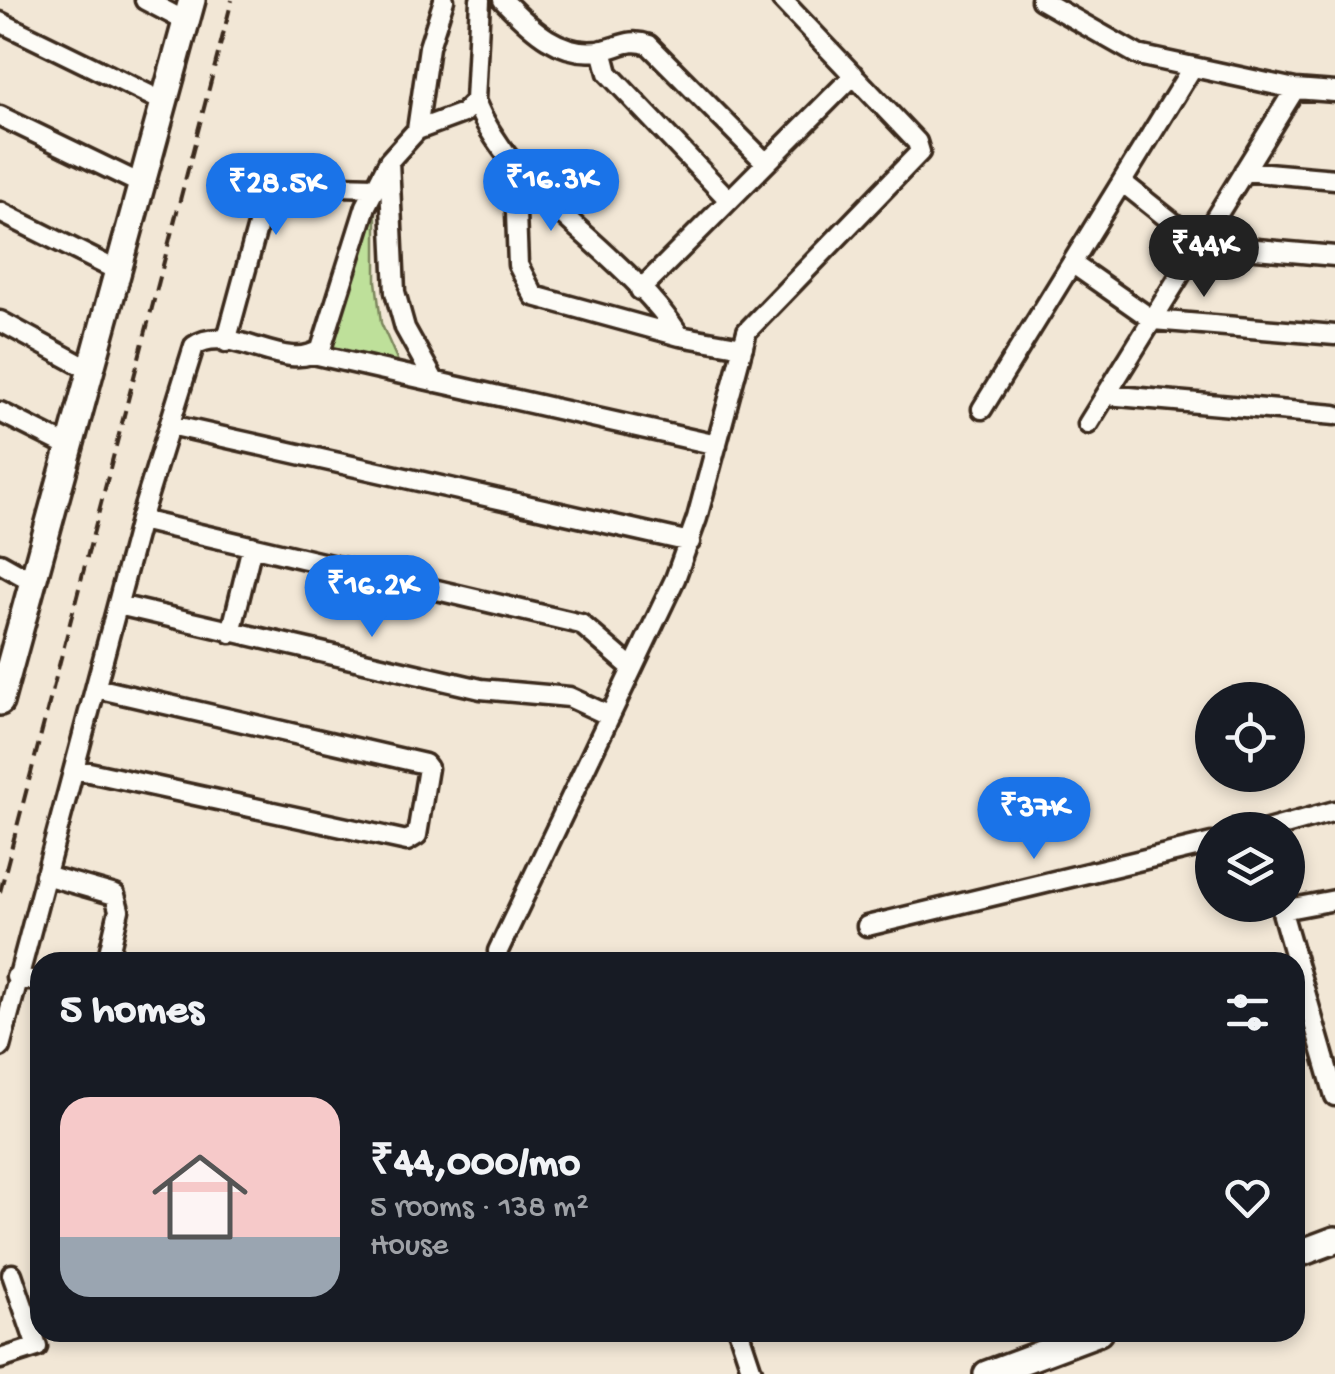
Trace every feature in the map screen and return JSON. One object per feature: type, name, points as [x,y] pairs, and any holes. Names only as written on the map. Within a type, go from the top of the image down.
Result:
[{"type":"street","points":[[0,702],[190,11],[145,0]]},
{"type":"street","points":[[418,130],[429,47],[444,0]]},
{"type":"street","points":[[480,0],[475,102],[514,161],[680,336]]},
{"type":"street","points":[[503,0],[542,38],[580,50],[602,50],[636,41],[649,45],[766,164]]},
{"type":"street","points":[[498,952],[690,542],[743,347],[756,318],[918,157],[918,142],[782,0]]},
{"type":"street","points":[[1041,0],[1138,55],[1295,88],[1335,92]]},
{"type":"street","points":[[0,22],[166,103]]},
{"type":"street","points":[[602,50],[608,73],[729,200]]},
{"type":"street","points":[[982,409],[1192,68]]},
{"type":"street","points":[[640,290],[854,75]]},
{"type":"street","points":[[1088,424],[1295,88]]},
{"type":"street","points":[[0,1048],[140,520],[194,346],[209,340],[304,357],[313,354],[325,342],[374,187],[389,161],[418,130],[463,113],[475,102]]},
{"type":"street","points":[[0,116],[143,185]]},
{"type":"street","points":[[389,161],[395,292],[405,328],[435,382]]},
{"type":"street","points":[[514,161],[518,266],[527,290],[542,301],[680,336],[743,347]]},
{"type":"street","points":[[1244,171],[1335,179]]},
{"type":"street","points":[[1122,182],[1200,244],[1335,256]]},
{"type":"street","points":[[226,342],[264,203],[305,184],[374,187]]},
{"type":"street","points":[[0,212],[118,272]]},
{"type":"street","points":[[1073,264],[1154,320],[1335,335]]},
{"type":"street","points":[[0,321],[90,370]]},
{"type":"street","points":[[313,354],[718,445]]},
{"type":"street","points":[[1107,395],[1335,415]]},
{"type":"street","points":[[0,412],[68,446]]},
{"type":"street","points":[[170,425],[690,542]]},
{"type":"street","points":[[140,520],[581,624],[632,668]]},
{"type":"street","points":[[232,632],[252,546]]},
{"type":"street","points":[[0,563],[32,580]]},
{"type":"street","points":[[118,605],[481,689],[569,697],[610,716]]},
{"type":"street","points":[[74,769],[407,841],[417,835],[425,764],[96,688]]},
{"type":"street","points":[[1305,819],[1335,811]]},
{"type":"street","points":[[867,926],[1195,847]]},
{"type":"street","points":[[45,875],[115,895],[119,910],[110,952]]},
{"type":"street","points":[[1305,904],[1335,900]]},
{"type":"street","points":[[1285,922],[1294,952]]},
{"type":"street","points":[[16,977],[30,980]]},
{"type":"street","points":[[1305,992],[1335,1096]]},
{"type":"street","points":[[1305,1252],[1335,1240]]},
{"type":"street","points":[[12,1274],[30,1326]]},
{"type":"street","points":[[0,1359],[37,1346],[36,1342]]},
{"type":"street","points":[[743,1342],[754,1374]]},
{"type":"street","points":[[986,1374],[1072,1342]]},
{"type":"green space","points":[[366,206],[376,211],[376,281],[381,323],[407,382],[323,366]]},
{"type":"railway","points":[[0,892],[232,0]]}]
